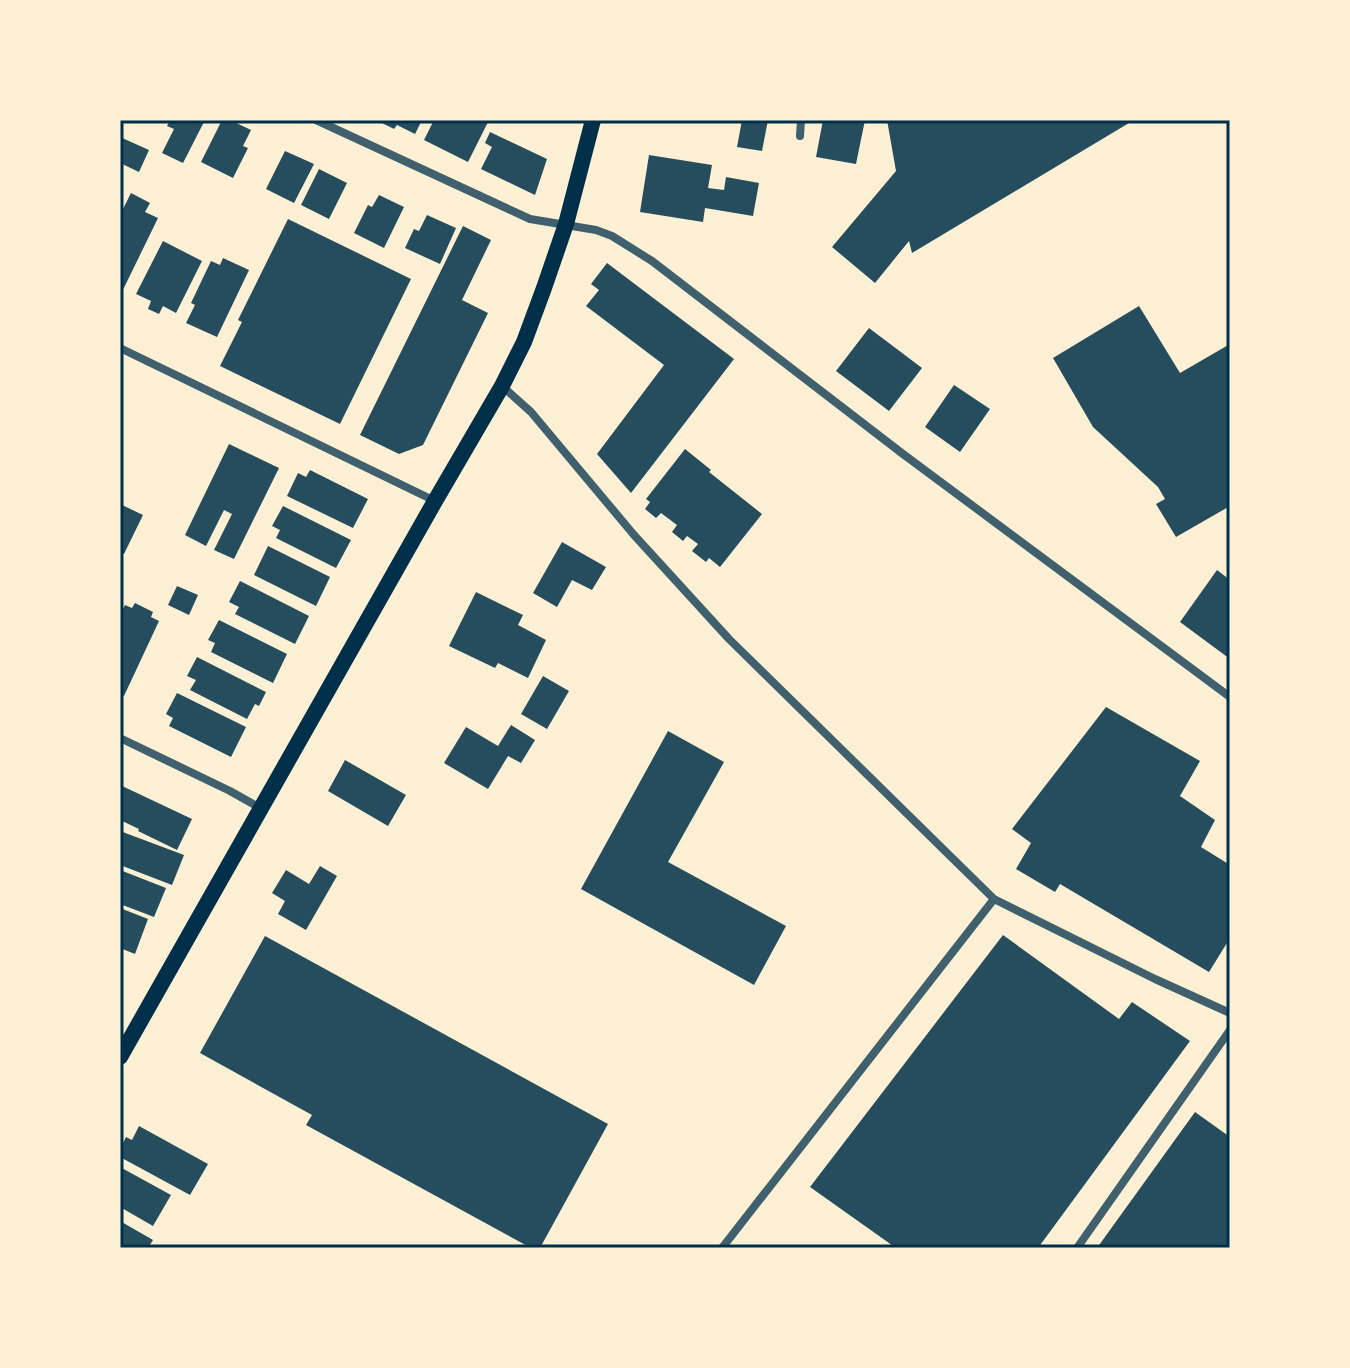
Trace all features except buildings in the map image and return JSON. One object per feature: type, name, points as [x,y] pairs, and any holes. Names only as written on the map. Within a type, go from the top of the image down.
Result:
[{"type":"main road","points":[[120,1057],[502,386],[524,342],[566,224],[593,120]]},
{"type":"street","points":[[316,120],[530,219],[588,227],[612,236],[652,261],[903,454],[1230,697]]},
{"type":"street","points":[[800,136],[801,120]]},
{"type":"street","points":[[120,348],[435,501]]},
{"type":"street","points":[[502,386],[531,412],[634,535],[729,639],[994,899],[1230,1013]]},
{"type":"street","points":[[120,738],[262,809]]},
{"type":"street","points":[[722,1248],[994,899]]},
{"type":"street","points":[[1077,1248],[1230,1030]]}]
